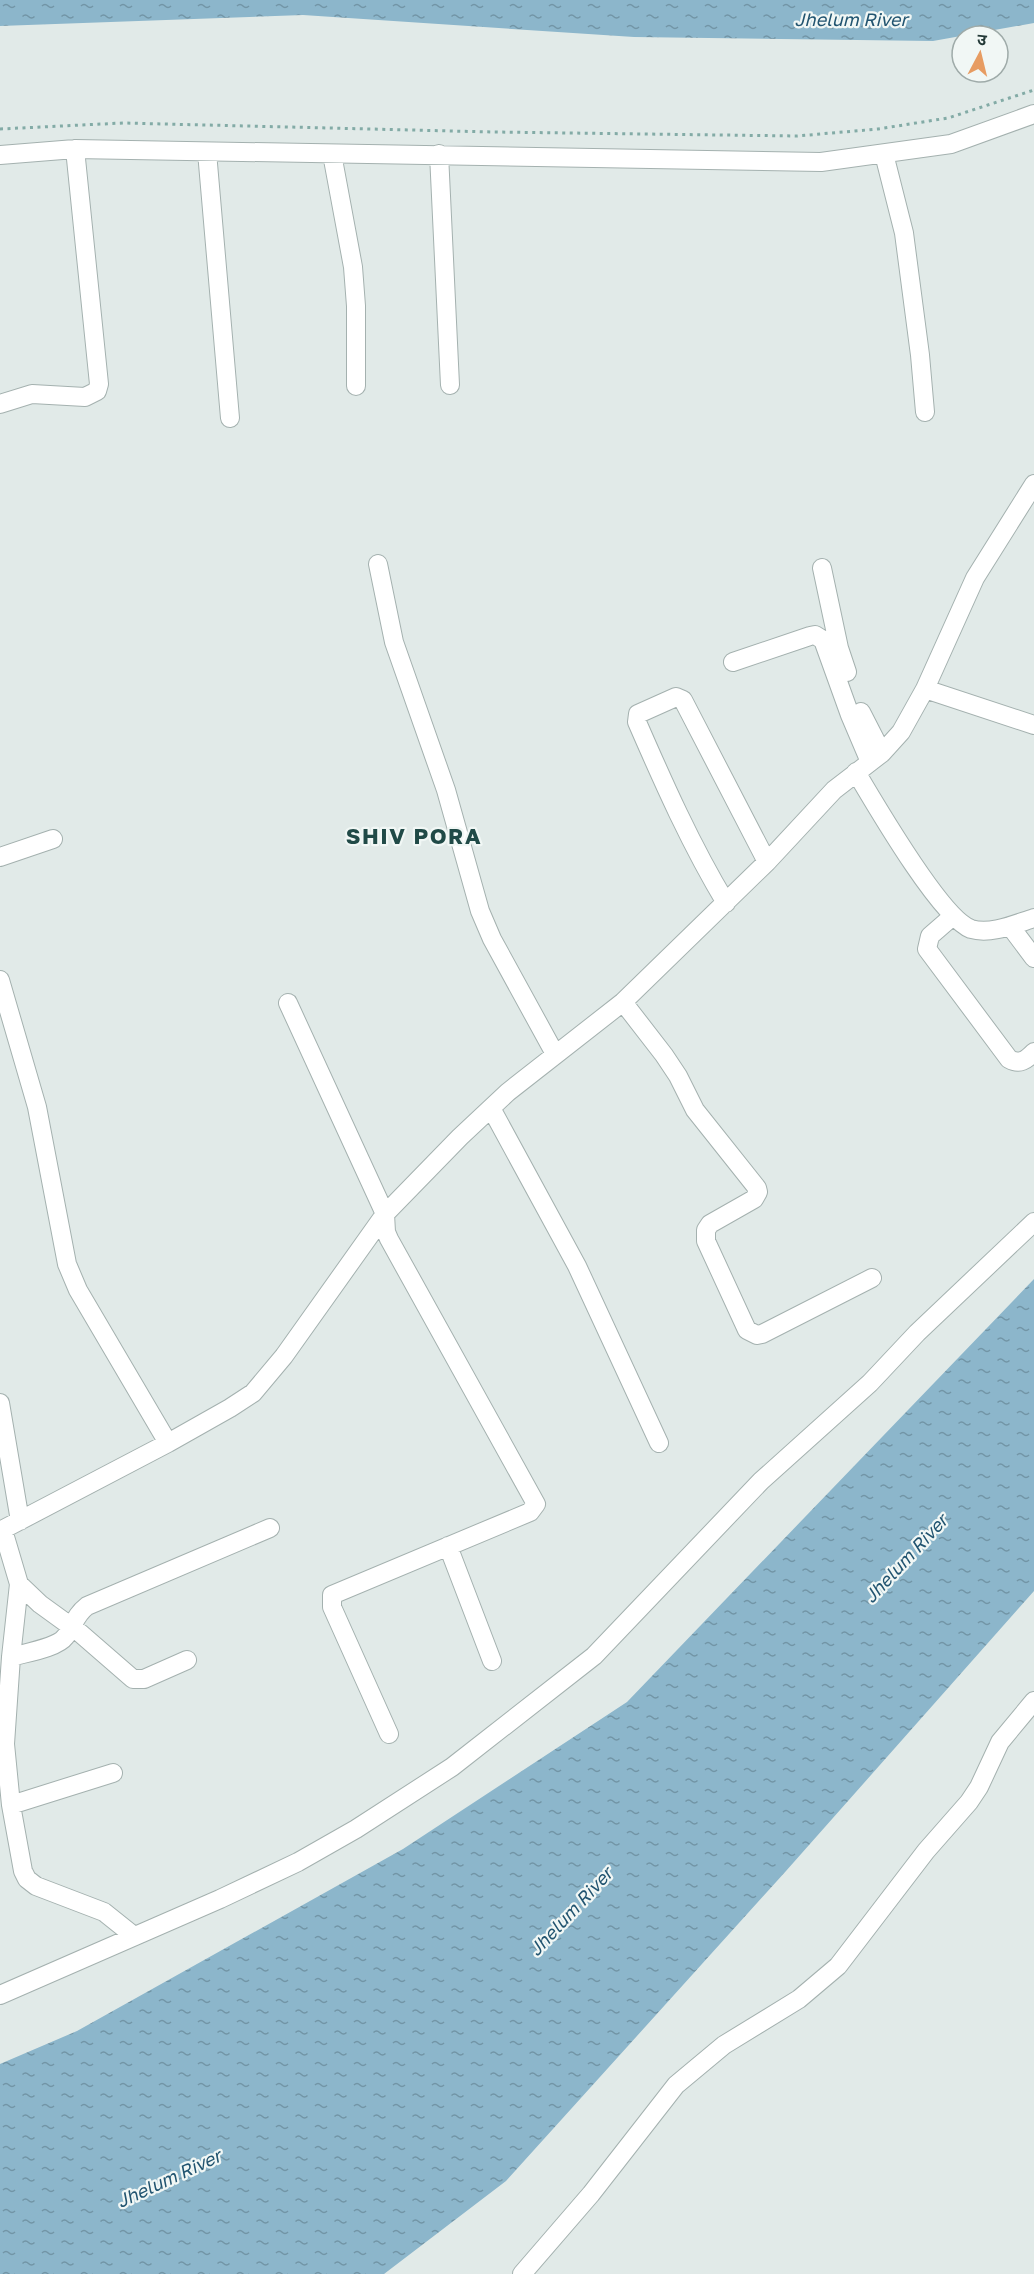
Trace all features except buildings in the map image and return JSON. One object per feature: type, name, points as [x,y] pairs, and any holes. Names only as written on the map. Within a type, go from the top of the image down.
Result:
[{"type":"street","points":[[0,155],[75,149],[821,162],[951,144],[1034,114]]},
{"type":"street","points":[[0,404],[32,394],[85,397],[97,391],[99,384],[75,149]]},
{"type":"street","points":[[207,152],[230,418]]},
{"type":"street","points":[[332,154],[353,267],[356,306],[356,386]]},
{"type":"street","points":[[439,154],[450,385]]},
{"type":"street","points":[[884,154],[904,233],[925,412]]},
{"type":"street","points":[[134,1936],[104,1912],[49,1891],[27,1879],[23,1871],[5,1744],[19,1584],[1,1531],[168,1443],[253,1393],[284,1356],[385,1214],[491,1108],[555,1054],[623,1002],[726,903],[834,790],[870,762],[901,732],[925,688],[975,578],[1034,484]]},
{"type":"street","points":[[378,564],[394,642],[446,790],[480,911],[492,939],[555,1054]]},
{"type":"street","points":[[822,568],[839,648],[863,716],[870,762]]},
{"type":"street","points":[[733,662],[810,636],[820,637],[870,762],[938,900],[965,926],[984,931],[1034,918]]},
{"type":"street","points":[[925,688],[1034,725]]},
{"type":"street","points":[[726,903],[699,857],[675,807],[637,722],[638,714],[676,697],[683,700],[766,862]]},
{"type":"street","points":[[0,857],[53,839]]},
{"type":"street","points":[[954,916],[930,936],[927,949],[1009,1059],[1022,1062],[1034,1052]]},
{"type":"street","points":[[1010,926],[1034,958]]},
{"type":"street","points":[[0,980],[37,1107],[68,1264],[78,1290],[168,1443]]},
{"type":"street","points":[[623,1002],[664,1055],[678,1076],[695,1110],[758,1188],[754,1199],[710,1224],[705,1234],[706,1241],[747,1330],[757,1335],[762,1334],[872,1278]]},
{"type":"street","points":[[288,1003],[385,1214],[386,1232],[389,1239],[536,1504],[530,1512],[332,1595],[332,1607],[389,1734]]},
{"type":"street","points":[[491,1108],[577,1266],[659,1443]]},
{"type":"street","points":[[0,1995],[230,1895],[298,1862],[356,1829],[452,1767],[594,1656],[761,1481],[870,1383],[917,1333],[1034,1222]]},
{"type":"street","points":[[0,1403],[20,1521]]},
{"type":"street","points":[[11,1657],[55,1645],[64,1639],[74,1618],[87,1606],[270,1528]]},
{"type":"street","points":[[448,1546],[492,1661]]},
{"type":"street","points":[[19,1584],[40,1604],[136,1680],[144,1679],[187,1660]]},
{"type":"street","points":[[522,2274],[591,2194],[676,2085],[724,2045],[799,1999],[837,1966],[927,1851],[969,1802],[979,1788],[1000,1742],[1034,1701]]},
{"type":"street","points":[[12,1805],[113,1773]]},
{"type":"path","points":[[0,129],[123,123],[493,132],[797,136],[878,129],[948,118],[1034,90]]},
{"type":"water","name":"Jhelum River","points":[[0,0],[1034,0],[1034,23],[1010,27],[1010,24],[950,24],[950,38],[933,41],[634,37],[303,15],[0,26]]},
{"type":"water","points":[[1034,1279],[1034,1591],[786,1871],[506,2181],[384,2274],[0,2274],[0,2064],[77,2031],[403,1849],[627,1702]]},
{"type":"district","name":"SHIV PORA","points":[[414,836]]}]
